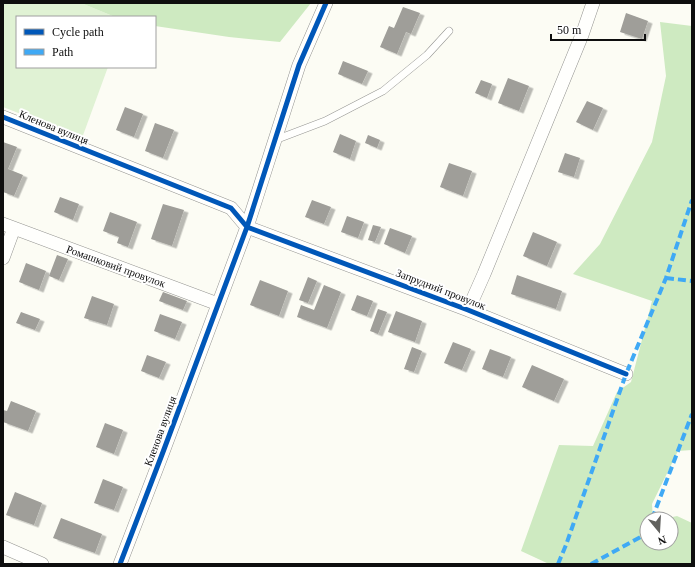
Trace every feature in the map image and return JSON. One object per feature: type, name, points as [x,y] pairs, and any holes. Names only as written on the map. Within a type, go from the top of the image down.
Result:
[{"type":"street","name":"Кленова вулиця","points":[[120,564],[247,227],[299,65],[326,3]]},
{"type":"street","points":[[468,310],[582,35],[593,3]]},
{"type":"street","name":"Кленова вулиця","points":[[3,117],[231,208],[247,227]]},
{"type":"street","name":"Ромашковий провулок","points":[[3,258],[8,226],[218,304]]},
{"type":"street","name":"Запрудний провулок","points":[[247,227],[468,310],[626,374]]},
{"type":"street","points":[[3,547],[42,564]]},
{"type":"lane","points":[[275,140],[325,121],[383,91],[427,55],[449,31]]},
{"type":"green space","points":[[3,3],[81,3],[113,16],[16,16],[16,68],[108,68],[82,138],[3,107]]},
{"type":"green space","points":[[81,3],[311,3],[280,42],[229,37],[156,26],[156,16],[113,16]]},
{"type":"green space","points":[[660,22],[692,26],[692,450],[678,451],[652,504],[652,511],[639,511],[639,551],[679,551],[679,517],[692,523],[692,564],[549,564],[521,551],[559,445],[593,446],[617,392],[631,382],[652,301],[573,274],[600,244],[652,142],[666,76]]},
{"type":"building","points":[[403,7],[420,13],[411,34],[406,32],[397,54],[380,47],[389,26],[394,28]]},
{"type":"building","points":[[626,13],[648,21],[642,39],[620,32]]},
{"type":"building","points":[[343,61],[368,71],[362,84],[338,74]]},
{"type":"building","points":[[508,78],[529,86],[519,111],[498,103]]},
{"type":"building","points":[[481,80],[492,84],[487,98],[475,93]]},
{"type":"building","points":[[587,101],[603,108],[593,130],[576,122]]},
{"type":"building","points":[[125,107],[143,114],[134,137],[116,130]]},
{"type":"building","points":[[155,123],[174,130],[163,158],[145,151]]},
{"type":"building","points":[[340,134],[356,141],[350,159],[333,152]]},
{"type":"building","points":[[368,135],[380,140],[377,148],[365,143]]},
{"type":"building","points":[[3,142],[17,147],[8,169],[23,175],[14,196],[3,192]]},
{"type":"building","points":[[565,153],[580,158],[574,177],[558,172]]},
{"type":"building","points":[[449,163],[472,171],[463,196],[440,187]]},
{"type":"building","points":[[60,197],[79,204],[73,220],[54,212]]},
{"type":"building","points":[[312,200],[331,207],[324,224],[305,217]]},
{"type":"building","points":[[163,204],[184,210],[172,246],[151,239]]},
{"type":"building","points":[[110,212],[137,222],[128,247],[117,243],[119,237],[103,231]]},
{"type":"building","points":[[347,216],[364,222],[358,238],[341,232]]},
{"type":"building","points":[[373,225],[381,227],[375,242],[368,240]]},
{"type":"building","points":[[390,228],[412,236],[405,253],[384,244]]},
{"type":"building","points":[[533,232],[557,242],[547,266],[523,256]]},
{"type":"building","points":[[57,255],[68,259],[59,280],[49,276]]},
{"type":"building","points":[[26,263],[46,271],[39,290],[19,282]]},
{"type":"building","points":[[517,275],[562,291],[556,309],[511,294]]},
{"type":"building","points":[[308,277],[317,281],[308,303],[299,300]]},
{"type":"building","points":[[260,280],[288,291],[279,316],[250,305]]},
{"type":"building","points":[[324,285],[341,292],[327,328],[297,317],[301,305],[314,310]]},
{"type":"building","points":[[163,292],[187,301],[183,310],[159,301]]},
{"type":"building","points":[[357,295],[373,301],[367,316],[351,310]]},
{"type":"building","points":[[92,296],[114,304],[107,325],[84,318]]},
{"type":"building","points":[[378,309],[387,312],[378,334],[370,331]]},
{"type":"building","points":[[396,311],[422,321],[415,342],[388,332]]},
{"type":"building","points":[[21,312],[40,319],[35,330],[16,323]]},
{"type":"building","points":[[160,314],[182,322],[175,339],[154,331]]},
{"type":"building","points":[[453,342],[471,349],[462,370],[444,363]]},
{"type":"building","points":[[412,347],[422,351],[414,372],[404,369]]},
{"type":"building","points":[[490,349],[511,357],[503,377],[482,369]]},
{"type":"building","points":[[147,355],[166,362],[159,378],[141,371]]},
{"type":"building","points":[[532,365],[564,379],[554,401],[522,387]]},
{"type":"building","points":[[11,401],[36,411],[28,431],[3,422],[3,410],[7,411]]},
{"type":"building","points":[[105,423],[123,430],[114,454],[96,447]]},
{"type":"building","points":[[103,479],[123,487],[114,510],[94,503]]},
{"type":"building","points":[[15,492],[42,503],[34,525],[6,515]]},
{"type":"building","points":[[61,518],[102,534],[95,553],[53,538]]},
{"type":"marked path","points":[[558,564],[626,374],[666,278],[692,200]]},
{"type":"marked path","points":[[666,278],[692,281]]},
{"type":"marked path","points":[[655,511],[692,414]]},
{"type":"marked path","points":[[591,564],[639,538]]},
{"type":"cycle path","points":[[120,564],[247,227],[299,65],[326,3]]},
{"type":"cycle path","points":[[3,117],[231,208],[247,227],[468,310],[626,374]]}]
